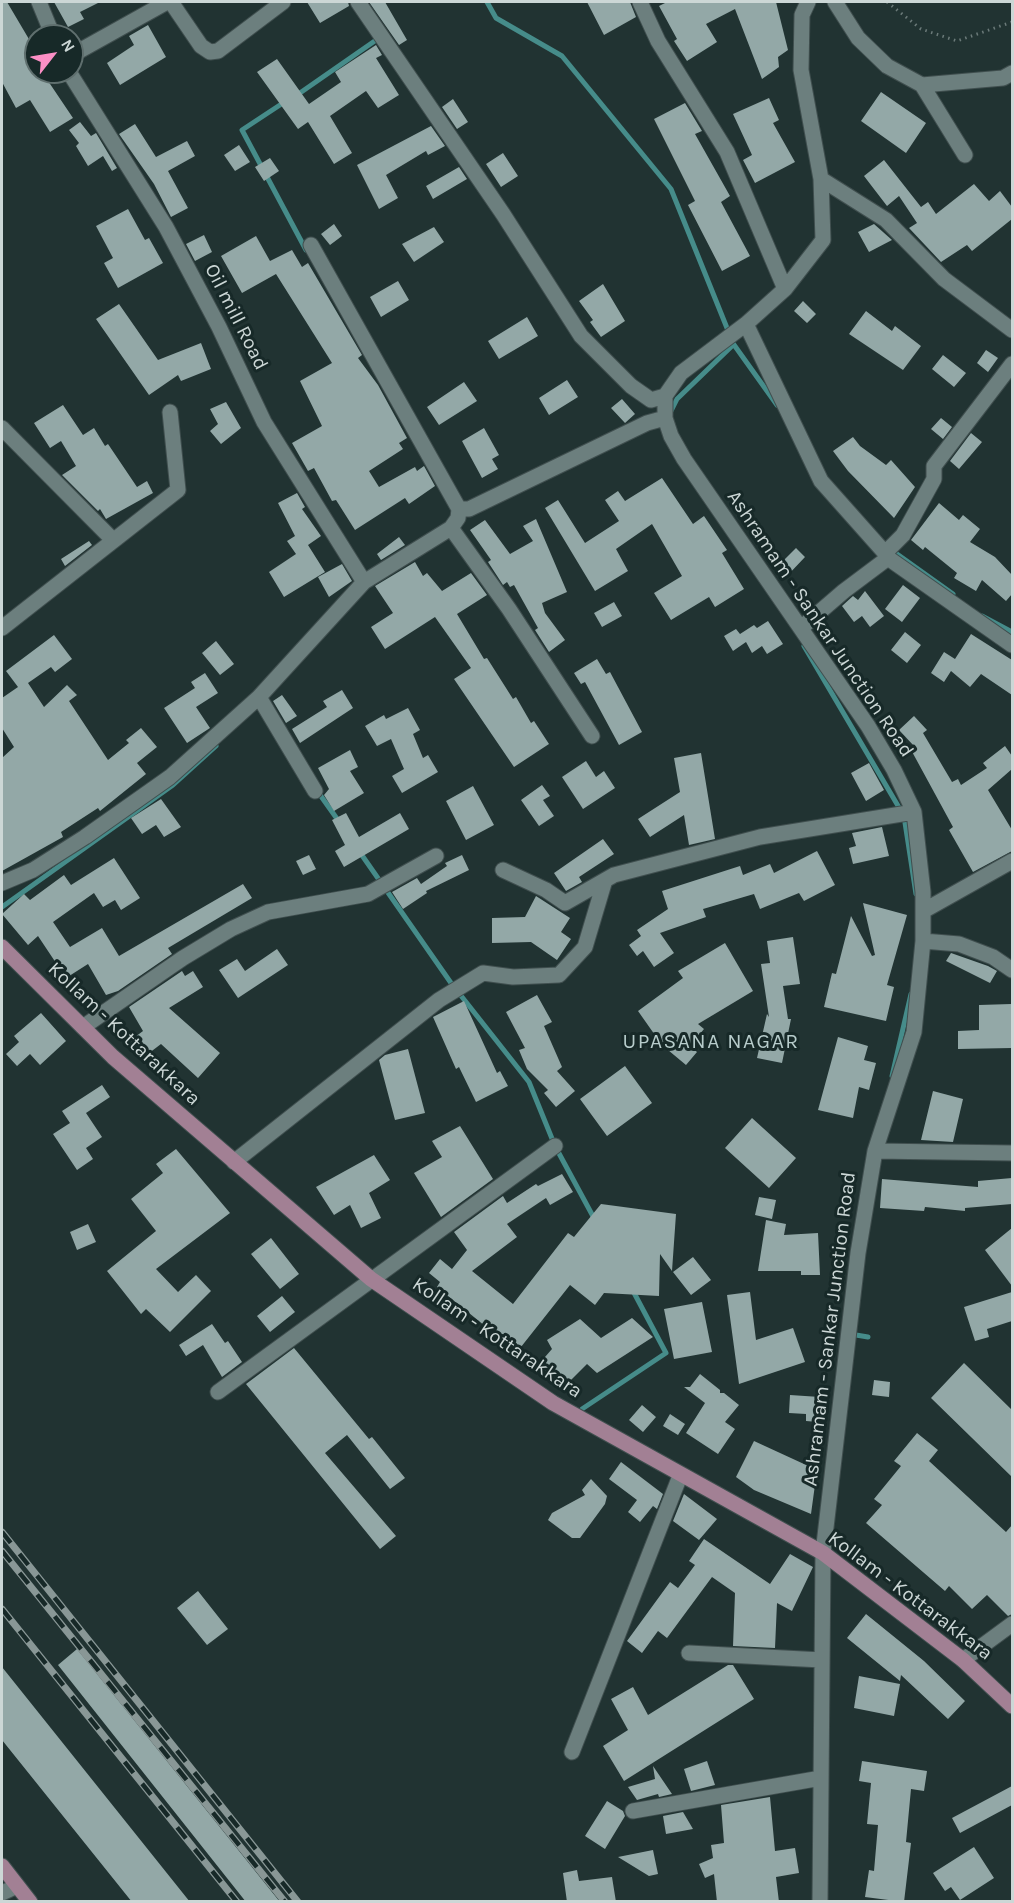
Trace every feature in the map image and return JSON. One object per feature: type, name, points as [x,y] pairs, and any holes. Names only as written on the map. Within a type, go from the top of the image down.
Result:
[{"type":"main road","name":"Kollam - Kottarakkara","points":[[2,947],[83,1027],[234,1162],[371,1279],[553,1403],[823,1553],[963,1660],[1012,1706]]},
{"type":"main road","points":[[2,1866],[30,1902]]},
{"type":"street","points":[[39,2],[47,24]]},
{"type":"street","points":[[84,48],[167,2]]},
{"type":"street","points":[[171,2],[201,46],[210,52],[218,51],[283,2]]},
{"type":"street","points":[[358,2],[502,214],[581,336],[631,386],[651,400],[665,396],[681,373],[746,324],[785,289],[823,240],[821,180],[801,70],[802,15],[807,2]]},
{"type":"street","points":[[640,2],[658,41],[727,152],[785,289]]},
{"type":"street","points":[[836,2],[858,38],[887,66],[922,85],[965,155]]},
{"type":"street","points":[[922,85],[1003,78],[1012,72]]},
{"type":"street","name":"Oil mill Road","points":[[77,84],[166,227],[219,327],[264,422],[364,582]]},
{"type":"street","points":[[821,180],[886,220],[944,279],[1012,330]]},
{"type":"street","points":[[2,884],[33,870],[85,837],[170,777],[259,697],[364,582],[451,528],[458,518],[459,509],[310,245]]},
{"type":"street","points":[[746,324],[821,481],[888,552],[1012,645]]},
{"type":"street","points":[[801,628],[888,552],[903,535],[934,479],[934,466],[1012,364]]},
{"type":"street","name":"Ashramam - Sankar Junction Road","points":[[665,396],[665,418],[671,436],[684,459],[868,726],[914,812],[925,910],[914,1032],[875,1151],[858,1253],[823,1553],[820,1902]]},
{"type":"street","points":[[2,628],[178,490],[170,412]]},
{"type":"street","points":[[459,509],[469,509],[647,423],[665,418]]},
{"type":"street","points":[[2,428],[113,540]]},
{"type":"street","points":[[451,528],[509,609],[592,736]]},
{"type":"street","points":[[259,697],[315,791]]},
{"type":"street","points":[[503,870],[546,890],[565,903],[614,875],[760,837],[914,812]]},
{"type":"street","points":[[83,1027],[183,957],[231,929],[268,912],[368,894],[436,856]]},
{"type":"street","points":[[925,910],[1012,861]]},
{"type":"street","points":[[234,1162],[439,1000],[483,974],[513,977],[559,975],[585,947],[605,880]]},
{"type":"street","points":[[923,941],[959,944],[993,957],[1012,970]]},
{"type":"street","points":[[218,1392],[555,1146]]},
{"type":"street","points":[[875,1151],[1012,1153]]},
{"type":"street","points":[[572,1752],[681,1476]]},
{"type":"street","points":[[963,1660],[1012,1624]]},
{"type":"street","points":[[689,1653],[822,1660]]},
{"type":"street","points":[[633,1810],[821,1778]]},
{"type":"street","points":[[2,1893],[17,1886]]},
{"type":"path","points":[[887,2],[921,29],[957,41],[1012,22]]},
{"type":"building","points":[[2,2],[7,2],[24,31],[24,84],[50,84],[73,118],[50,132],[30,100],[16,108],[2,82]]},
{"type":"building","points":[[54,2],[100,2],[80,12],[84,19],[74,24],[66,24]]},
{"type":"building","points":[[307,2],[348,2],[349,6],[320,23]]},
{"type":"building","points":[[369,2],[385,2],[407,40],[399,45]]},
{"type":"building","points":[[587,2],[630,2],[636,17],[604,35]]},
{"type":"building","points":[[667,2],[776,2],[788,50],[778,57],[779,67],[762,79],[735,9],[706,24],[717,42],[687,61],[674,41],[677,39],[659,6]]},
{"type":"building","points":[[148,25],[166,57],[120,85],[107,63],[134,45],[129,36]]},
{"type":"building","points":[[376,45],[382,55],[376,58],[399,95],[378,108],[366,91],[330,116],[352,153],[334,164],[308,122],[298,129],[257,72],[277,59],[309,104],[341,82],[335,72]]},
{"type":"building","points":[[881,92],[926,123],[906,153],[861,121]]},
{"type":"building","points":[[769,98],[779,120],[773,123],[795,162],[755,183],[743,160],[752,155],[733,114]]},
{"type":"building","points":[[453,99],[468,122],[457,129],[442,107]]},
{"type":"building","points":[[685,103],[702,131],[695,134],[730,196],[721,202],[750,256],[722,271],[688,205],[695,201],[654,119]]},
{"type":"building","points":[[80,122],[91,136],[96,133],[117,168],[112,171],[103,156],[88,166],[76,146],[79,143],[69,130]]},
{"type":"building","points":[[135,124],[156,157],[187,141],[195,156],[168,171],[188,208],[171,217],[154,184],[119,134]]},
{"type":"building","points":[[431,126],[445,146],[428,155],[426,151],[386,175],[398,198],[379,209],[357,165]]},
{"type":"building","points":[[239,145],[250,162],[235,171],[224,155]]},
{"type":"building","points":[[503,153],[518,176],[501,187],[486,164]]},
{"type":"building","points":[[270,158],[279,171],[264,181],[255,167]]},
{"type":"building","points":[[884,160],[921,207],[928,202],[936,214],[974,184],[989,201],[1000,191],[1012,207],[1012,219],[972,251],[967,245],[941,262],[909,228],[917,223],[899,196],[887,206],[864,176]]},
{"type":"building","points":[[459,167],[467,179],[433,199],[426,186]]},
{"type":"building","points":[[128,209],[145,240],[149,238],[163,263],[118,288],[104,263],[113,258],[96,226]]},
{"type":"building","points":[[334,224],[342,236],[330,245],[321,234]]},
{"type":"building","points":[[874,224],[892,240],[869,252],[858,232]]},
{"type":"building","points":[[434,227],[444,242],[414,262],[402,244]]},
{"type":"building","points":[[204,235],[212,252],[195,261],[186,244]]},
{"type":"building","points":[[256,236],[270,261],[292,250],[302,267],[308,263],[362,355],[358,358],[378,385],[407,438],[399,443],[403,449],[369,471],[379,487],[415,467],[417,471],[424,466],[435,486],[409,504],[405,498],[355,530],[336,500],[332,501],[314,468],[308,471],[292,443],[322,426],[300,381],[332,363],[276,274],[242,293],[221,256]]},
{"type":"building","points":[[398,281],[409,300],[381,317],[370,297]]},
{"type":"building","points":[[603,284],[625,321],[601,337],[590,322],[593,320],[579,301]]},
{"type":"building","points":[[803,301],[816,314],[807,323],[794,311]]},
{"type":"building","points":[[119,304],[158,360],[201,343],[211,369],[181,381],[178,375],[149,395],[96,319]]},
{"type":"building","points":[[866,311],[892,331],[895,326],[921,346],[903,370],[849,334]]},
{"type":"building","points":[[527,317],[538,336],[499,359],[488,341]]},
{"type":"building","points":[[986,350],[998,358],[988,372],[977,363]]},
{"type":"building","points":[[943,355],[966,373],[954,387],[932,369]]},
{"type":"building","points":[[567,380],[578,397],[549,415],[539,398]]},
{"type":"building","points":[[464,382],[477,401],[439,425],[427,407]]},
{"type":"building","points":[[622,399],[635,414],[625,423],[611,408]]},
{"type":"building","points":[[226,402],[241,428],[221,444],[210,431],[218,424],[210,409]]},
{"type":"building","points":[[63,405],[83,435],[94,428],[105,446],[108,444],[137,487],[147,481],[153,493],[106,519],[100,509],[98,511],[62,475],[76,466],[61,441],[50,448],[34,423]]},
{"type":"building","points":[[941,418],[952,427],[943,439],[931,429]]},
{"type":"building","points":[[484,428],[499,455],[492,459],[498,469],[482,478],[462,441]]},
{"type":"building","points":[[971,433],[982,442],[959,469],[950,461]]},
{"type":"building","points":[[853,437],[860,446],[886,465],[891,460],[915,487],[894,518],[848,471],[833,451]]},
{"type":"building","points":[[662,478],[693,524],[704,516],[727,550],[722,553],[744,589],[715,607],[709,597],[671,620],[654,593],[682,576],[652,524],[616,549],[628,571],[595,591],[545,508],[558,500],[585,543],[619,521],[605,500],[618,491],[625,501]]},
{"type":"building","points":[[297,493],[305,507],[302,509],[321,536],[308,545],[325,572],[284,597],[269,572],[296,554],[287,541],[295,536],[278,503]]},
{"type":"building","points":[[939,503],[959,520],[963,515],[980,529],[970,542],[995,557],[1012,575],[1012,594],[1006,601],[982,580],[976,591],[954,578],[957,573],[925,547],[923,550],[911,540]]},
{"type":"building","points":[[536,519],[567,592],[542,603],[545,613],[565,640],[549,652],[535,630],[538,628],[514,585],[510,587],[507,582],[503,585],[488,562],[491,560],[470,530],[485,520],[510,554],[533,541],[523,526]]},
{"type":"building","points":[[399,537],[405,545],[381,560],[377,554]]},
{"type":"building","points":[[89,541],[92,545],[65,566],[61,559]]},
{"type":"building","points":[[796,548],[805,557],[787,576],[778,566]]},
{"type":"building","points":[[415,562],[423,576],[427,573],[442,591],[471,573],[487,595],[457,614],[484,659],[487,658],[513,699],[516,697],[531,723],[534,721],[549,744],[514,767],[454,679],[471,668],[435,617],[385,649],[371,627],[393,613],[375,586]]},
{"type":"building","points":[[342,564],[352,581],[329,597],[318,577]]},
{"type":"building","points":[[903,585],[920,598],[902,622],[885,609]]},
{"type":"building","points":[[865,591],[884,616],[870,627],[862,616],[854,622],[842,606],[853,596],[858,600]]},
{"type":"building","points":[[614,602],[622,616],[602,627],[594,613]]},
{"type":"building","points":[[768,621],[783,644],[767,654],[762,646],[752,653],[746,642],[733,651],[724,636],[736,629],[740,634],[754,625],[757,628]]},
{"type":"building","points":[[905,632],[921,645],[907,663],[891,650]]},
{"type":"building","points":[[971,634],[1012,660],[1012,695],[981,674],[970,687],[951,671],[944,682],[931,673],[944,652],[955,659]]},
{"type":"building","points":[[54,635],[72,659],[55,672],[51,667],[28,683],[44,707],[67,685],[77,695],[69,701],[108,760],[129,743],[126,740],[141,728],[157,747],[137,763],[146,774],[100,811],[98,808],[61,832],[63,837],[2,871],[2,758],[14,747],[2,728],[2,698],[18,687],[6,671]]},
{"type":"building","points":[[216,641],[234,664],[220,675],[202,653]]},
{"type":"building","points":[[597,659],[606,674],[610,672],[642,732],[619,745],[585,682],[581,684],[574,673]]},
{"type":"building","points":[[205,673],[218,693],[196,707],[210,728],[187,743],[164,708],[195,688],[191,682]]},
{"type":"building","points":[[342,690],[353,708],[300,743],[292,729],[327,707],[323,701]]},
{"type":"building","points":[[282,695],[297,716],[286,723],[273,701]]},
{"type":"building","points":[[408,708],[420,730],[413,734],[423,758],[428,755],[438,772],[402,793],[392,776],[404,769],[391,739],[377,746],[365,726],[384,715],[386,719]]},
{"type":"building","points":[[914,716],[927,730],[923,733],[952,782],[958,779],[961,785],[987,768],[983,763],[1005,746],[1012,756],[1012,769],[988,790],[1012,830],[1012,851],[973,872],[949,830],[953,827],[910,748],[914,746],[899,730]]},
{"type":"building","points":[[350,750],[358,767],[350,771],[364,793],[334,811],[324,795],[329,789],[318,768]]},
{"type":"building","points":[[701,753],[715,839],[689,845],[684,815],[650,837],[638,819],[680,792],[674,758]]},
{"type":"building","points":[[586,761],[596,777],[604,771],[615,788],[583,809],[562,777]]},
{"type":"building","points":[[869,763],[884,790],[866,801],[851,773]]},
{"type":"building","points":[[542,785],[550,796],[543,800],[554,816],[539,826],[521,800]]},
{"type":"building","points":[[473,786],[494,825],[466,840],[446,801]]},
{"type":"building","points":[[161,799],[181,827],[164,837],[156,825],[142,834],[131,818]]},
{"type":"building","points":[[346,813],[359,837],[400,813],[409,829],[344,867],[335,851],[345,845],[332,820]]},
{"type":"building","points":[[882,827],[889,856],[853,864],[849,848],[856,846],[852,833]]},
{"type":"building","points":[[603,839],[614,854],[579,877],[582,882],[566,891],[554,873]]},
{"type":"building","points":[[817,851],[835,885],[804,901],[799,893],[760,909],[754,894],[703,909],[706,917],[660,933],[674,953],[654,967],[643,951],[637,956],[629,945],[641,936],[637,930],[668,909],[662,891],[740,866],[743,875],[770,864],[774,873]]},
{"type":"building","points":[[309,855],[316,869],[303,875],[296,861]]},
{"type":"building","points":[[462,855],[469,870],[426,891],[427,893],[403,909],[392,892],[417,878],[421,884],[447,866],[445,863]]},
{"type":"building","points":[[114,858],[140,898],[121,910],[115,900],[103,907],[94,893],[53,922],[70,947],[102,928],[119,956],[243,884],[252,898],[168,948],[172,954],[118,991],[106,995],[88,964],[66,978],[38,936],[28,945],[2,914],[24,894],[30,900],[64,875],[71,885]]},
{"type":"building","points":[[536,896],[570,918],[561,932],[571,939],[557,960],[531,942],[492,943],[492,918],[525,917]]},
{"type":"building","points":[[863,903],[907,915],[887,985],[894,987],[886,1021],[824,1007],[832,973],[836,974],[851,916],[872,956],[875,955]]},
{"type":"building","points":[[793,937],[800,984],[783,986],[788,1019],[791,1019],[782,1063],[757,1058],[767,1014],[769,1017],[761,964],[770,963],[767,941]]},
{"type":"building","points":[[725,943],[753,991],[698,1024],[704,1029],[690,1046],[697,1052],[686,1065],[656,1040],[657,1038],[638,1011],[683,978],[678,971]]},
{"type":"building","points":[[277,949],[288,965],[238,998],[219,970],[237,959],[245,971]]},
{"type":"building","points":[[951,953],[997,971],[990,983],[946,961]]},
{"type":"building","points":[[182,971],[185,976],[193,971],[203,987],[169,1008],[220,1053],[198,1078],[161,1044],[140,1060],[127,1043],[143,1031],[129,1007]]},
{"type":"building","points":[[537,995],[552,1022],[544,1026],[562,1067],[557,1071],[575,1091],[556,1107],[544,1093],[548,1090],[527,1069],[519,1050],[525,1048],[506,1012]]},
{"type":"building","points":[[464,1001],[497,1073],[500,1071],[508,1086],[476,1102],[459,1067],[456,1069],[433,1017]]},
{"type":"building","points":[[1011,1004],[1012,1048],[958,1049],[958,1031],[979,1030],[979,1005]]},
{"type":"building","points":[[41,1013],[66,1041],[40,1065],[30,1054],[17,1066],[6,1054],[19,1042],[14,1036]]},
{"type":"building","points":[[838,1037],[868,1046],[864,1060],[876,1063],[869,1090],[859,1087],[853,1118],[818,1110]]},
{"type":"building","points":[[408,1049],[425,1113],[395,1120],[379,1060],[385,1055]]},
{"type":"building","points":[[625,1066],[652,1103],[607,1136],[580,1099]]},
{"type":"building","points":[[102,1085],[110,1097],[86,1113],[102,1137],[86,1148],[93,1159],[77,1170],[53,1134],[70,1123],[62,1111]]},
{"type":"building","points":[[933,1091],[963,1099],[953,1142],[921,1140]]},
{"type":"building","points":[[752,1118],[796,1158],[769,1188],[725,1148]]},
{"type":"building","points":[[460,1126],[493,1179],[441,1217],[414,1173],[442,1157],[432,1141]]},
{"type":"building","points":[[176,1149],[230,1213],[156,1269],[178,1292],[196,1275],[211,1291],[170,1332],[146,1309],[141,1314],[107,1271],[156,1231],[131,1199],[163,1173],[156,1164]]},
{"type":"building","points":[[374,1155],[390,1180],[369,1193],[381,1218],[361,1228],[350,1205],[334,1215],[316,1187]]},
{"type":"building","points":[[562,1174],[573,1192],[550,1205],[546,1198],[507,1224],[517,1237],[472,1271],[513,1304],[568,1233],[574,1237],[601,1204],[676,1214],[672,1271],[660,1254],[659,1296],[604,1293],[595,1305],[570,1285],[517,1352],[437,1287],[440,1282],[429,1273],[440,1259],[452,1269],[467,1250],[454,1232],[503,1196],[507,1203],[536,1184],[538,1186]]},
{"type":"building","points":[[1012,1178],[1012,1204],[965,1208],[965,1211],[925,1207],[924,1211],[880,1208],[882,1179],[978,1187],[978,1181]]},
{"type":"building","points":[[759,1197],[776,1200],[772,1219],[755,1215]]},
{"type":"building","points":[[766,1220],[786,1224],[784,1235],[818,1233],[820,1275],[801,1275],[801,1271],[758,1271]]},
{"type":"building","points":[[88,1224],[96,1242],[77,1250],[70,1232]]},
{"type":"building","points":[[1012,1228],[1012,1286],[985,1250]]},
{"type":"building","points":[[271,1238],[299,1274],[280,1289],[251,1254]]},
{"type":"building","points":[[693,1257],[711,1280],[691,1295],[673,1272]]},
{"type":"building","points":[[750,1292],[756,1340],[793,1328],[805,1362],[739,1384],[727,1295]]},
{"type":"building","points":[[1012,1292],[1012,1321],[987,1329],[989,1337],[975,1341],[964,1307]]},
{"type":"building","points":[[282,1296],[295,1312],[270,1332],[257,1316]]},
{"type":"building","points":[[702,1302],[712,1352],[674,1359],[664,1309]]},
{"type":"building","points":[[632,1318],[653,1337],[597,1373],[587,1364],[564,1387],[538,1365],[552,1349],[547,1340],[580,1319],[601,1338]]},
{"type":"building","points":[[212,1324],[225,1343],[228,1341],[242,1362],[222,1377],[203,1345],[186,1356],[179,1345]]},
{"type":"building","points":[[294,1348],[369,1439],[372,1437],[405,1478],[390,1489],[347,1435],[325,1453],[396,1536],[380,1549],[246,1384]]},
{"type":"building","points":[[964,1363],[1012,1410],[1012,1477],[931,1398]]},
{"type":"building","points":[[700,1374],[720,1390],[720,1393],[724,1393],[739,1405],[725,1422],[735,1429],[718,1454],[686,1433],[705,1403],[684,1387],[690,1387]]},
{"type":"building","points":[[874,1380],[890,1382],[889,1397],[872,1395]]},
{"type":"building","points":[[790,1395],[820,1397],[818,1422],[806,1421],[806,1414],[789,1413]]},
{"type":"building","points":[[642,1405],[656,1417],[643,1432],[629,1420]]},
{"type":"building","points":[[670,1414],[685,1424],[678,1435],[663,1426]]},
{"type":"building","points":[[917,1433],[938,1450],[929,1461],[1006,1532],[1012,1525],[1012,1614],[1008,1616],[987,1595],[972,1609],[949,1586],[945,1591],[866,1523],[882,1505],[874,1499],[901,1466],[894,1461]]},
{"type":"building","points":[[754,1441],[817,1470],[811,1514],[754,1490],[736,1477]]},
{"type":"building","points":[[621,1462],[663,1494],[657,1509],[653,1506],[640,1522],[628,1512],[637,1500],[609,1479]]},
{"type":"building","points":[[591,1479],[607,1496],[605,1504],[580,1538],[572,1538],[548,1520],[552,1513],[585,1495],[582,1490]]},
{"type":"building","points":[[684,1494],[717,1519],[699,1540],[673,1521]]},
{"type":"building","points":[[704,1539],[770,1584],[790,1554],[813,1567],[792,1611],[777,1603],[775,1648],[733,1646],[735,1593],[712,1577],[667,1638],[658,1631],[642,1653],[627,1641],[670,1582],[678,1588],[695,1565],[689,1561]]},
{"type":"building","points":[[198,1591],[228,1629],[207,1645],[177,1608]]},
{"type":"building","points":[[866,1614],[924,1661],[965,1701],[948,1719],[901,1675],[900,1681],[847,1638]]},
{"type":"building","points":[[77,1649],[280,1902],[246,1902],[58,1665]]},
{"type":"building","points":[[728,1665],[733,1665],[754,1699],[624,1781],[603,1746],[628,1730],[611,1699],[633,1687],[648,1715]]},
{"type":"building","points":[[2,1667],[190,1902],[132,1902],[2,1740]]},
{"type":"building","points":[[859,1676],[900,1684],[894,1716],[854,1708]]},
{"type":"building","points":[[707,1761],[715,1785],[691,1791],[684,1769]]},
{"type":"building","points":[[862,1761],[927,1771],[924,1791],[911,1789],[906,1842],[911,1843],[904,1902],[865,1897],[869,1870],[874,1871],[878,1825],[867,1824],[871,1783],[859,1781]]},
{"type":"building","points":[[653,1766],[672,1794],[659,1797],[658,1794],[637,1800],[628,1787],[655,1779]]},
{"type":"building","points":[[1012,1786],[1012,1805],[960,1833],[952,1818]]},
{"type":"building","points":[[770,1797],[775,1851],[795,1848],[799,1873],[776,1877],[779,1902],[717,1902],[714,1874],[705,1878],[699,1864],[713,1858],[711,1845],[724,1843],[721,1805]]},
{"type":"building","points":[[607,1801],[623,1811],[625,1816],[605,1849],[585,1836]]},
{"type":"building","points":[[683,1812],[693,1829],[666,1834],[663,1816]]},
{"type":"building","points":[[974,1847],[994,1878],[960,1900],[951,1887],[945,1891],[933,1873]]},
{"type":"building","points":[[653,1850],[658,1874],[649,1876],[618,1857]]},
{"type":"building","points":[[577,1870],[579,1881],[612,1877],[616,1902],[567,1902],[563,1873]]},
{"type":"waterway","points":[[487,2],[496,18],[562,56],[671,189],[729,333]]},
{"type":"waterway","points":[[297,95],[379,38]]},
{"type":"waterway","points":[[286,101],[242,130],[306,250]]},
{"type":"waterway","points":[[732,342],[777,405]]},
{"type":"waterway","points":[[670,413],[677,399],[733,345]]},
{"type":"waterway","points":[[890,549],[953,594]]},
{"type":"waterway","points":[[982,616],[1012,632]]},
{"type":"waterway","points":[[804,646],[904,816],[916,894]]},
{"type":"waterway","points":[[2,907],[173,785],[216,746]]},
{"type":"waterway","points":[[318,792],[340,823]]},
{"type":"waterway","points":[[359,851],[451,983],[529,1082],[555,1146],[595,1220]]},
{"type":"waterway","points":[[892,1076],[911,994]]},
{"type":"waterway","points":[[582,1409],[666,1353],[632,1289]]},
{"type":"waterway","points":[[850,1334],[868,1337]]},
{"type":"railway","points":[[2,1532],[298,1902]]},
{"type":"railway","points":[[2,1551],[285,1902]]},
{"type":"railway","points":[[2,1609],[237,1902]]},
{"type":"district","name":"UPASANA NAGAR","points":[[711,1042]]}]
